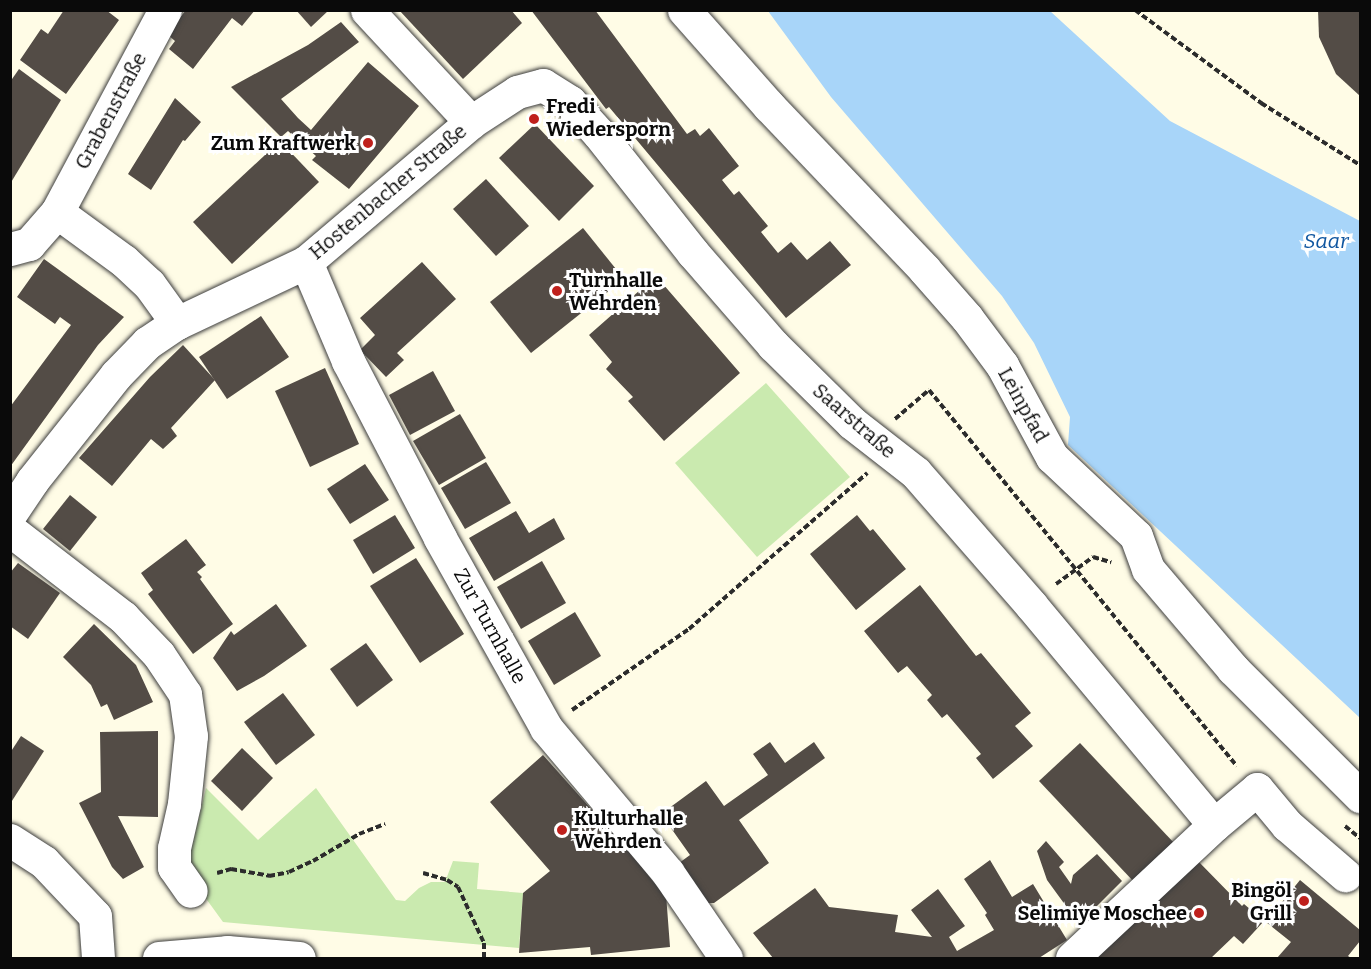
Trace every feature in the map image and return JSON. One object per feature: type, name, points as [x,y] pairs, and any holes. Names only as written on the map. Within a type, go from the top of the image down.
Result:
[{"type":"street","name":"Grabenstraße","points":[[10,249],[29,244],[57,212],[165,10]]},
{"type":"street","points":[[367,10],[471,122]]},
{"type":"street","name":"Leinpfad","points":[[684,10],[769,106],[924,269],[967,318],[1002,365],[1052,457],[1136,536],[1148,569],[1233,669],[1360,796]]},
{"type":"street","name":"Saarstraße","points":[[471,122],[517,92],[543,85],[570,102],[693,253],[773,345],[852,423],[916,473],[1023,596],[1214,825]]},
{"type":"street","name":"Hostenbacher Straße","points":[[10,514],[32,481],[116,375],[147,343],[177,322],[306,262],[471,122]]},
{"type":"street","points":[[57,212],[124,261],[149,284],[177,322]]},
{"type":"street","name":"Zur Turnhalle","points":[[306,262],[348,361],[440,538],[546,728],[668,873],[726,958]]},
{"type":"street","points":[[10,530],[123,617],[159,655],[185,694],[191,736],[184,804],[174,848],[174,867],[190,891]]},
{"type":"street","points":[[1072,958],[1214,825],[1257,789],[1287,825],[1345,875]]},
{"type":"street","points":[[10,840],[44,862],[94,916],[98,958]]},
{"type":"street","points":[[159,958],[227,952],[299,958]]},
{"type":"path","points":[[1135,10],[1261,103],[1360,165]]},
{"type":"path","points":[[546,728],[688,629],[881,446],[929,390],[1257,789]]},
{"type":"path","points":[[190,891],[207,876],[231,869],[269,876],[288,872],[313,861],[359,834],[385,824]]},
{"type":"path","points":[[423,873],[447,880],[458,887],[484,943],[484,958]]},
{"type":"green space","points":[[766,383],[850,477],[757,557],[675,463]]},
{"type":"green space","points":[[206,788],[258,840],[316,788],[396,900],[405,901],[419,888],[431,882],[445,882],[453,861],[479,863],[477,889],[523,893],[519,948],[223,922],[186,871]]},
{"type":"water","name":"Saar","points":[[768,11],[1050,11],[1170,121],[1360,221],[1360,718],[1068,445],[1070,417],[1034,343],[1002,296],[831,97]]},
{"type":"building","points":[[64,10],[106,10],[119,20],[66,94],[20,60],[41,29],[48,34]]},
{"type":"building","points":[[186,10],[255,10],[242,26],[232,18],[193,69],[169,49],[175,41],[167,34]]},
{"type":"building","points":[[296,10],[329,10],[311,27]]},
{"type":"building","points":[[399,10],[511,10],[522,23],[463,79]]},
{"type":"building","points":[[531,10],[595,10],[687,134],[695,129],[700,136],[709,128],[739,166],[722,180],[734,195],[739,191],[768,226],[761,232],[778,253],[791,242],[807,260],[830,241],[851,265],[786,318],[609,107],[606,109]]},
{"type":"building","points":[[1318,10],[1360,10],[1360,96],[1336,74],[1319,37]]},
{"type":"building","points":[[341,22],[359,42],[281,99],[298,118],[311,130],[368,62],[419,106],[349,189],[312,160],[316,156],[288,131],[281,137],[231,87],[308,45]]},
{"type":"building","points":[[19,69],[61,100],[10,184],[10,82]]},
{"type":"building","points":[[175,98],[201,122],[185,141],[183,140],[151,190],[128,174]]},
{"type":"building","points":[[535,124],[594,186],[559,221],[499,158]]},
{"type":"building","points":[[280,141],[319,182],[232,264],[193,222]]},
{"type":"building","points":[[486,179],[529,226],[496,256],[453,209]]},
{"type":"building","name":"Turnhalle Wehrden","points":[[583,228],[624,279],[531,353],[490,302]]},
{"type":"building","points":[[44,259],[124,317],[98,345],[10,467],[10,407],[71,325],[60,317],[55,324],[17,297]]},
{"type":"building","points":[[422,262],[456,299],[397,353],[404,360],[386,377],[360,350],[375,335],[360,318]]},
{"type":"building","points":[[656,276],[740,373],[664,441],[628,401],[633,397],[606,369],[612,362],[589,335]]},
{"type":"building","points":[[261,316],[289,357],[227,399],[199,357]]},
{"type":"building","points":[[183,345],[215,380],[171,428],[177,436],[163,449],[151,439],[112,486],[79,458],[150,377]]},
{"type":"building","points":[[325,368],[359,444],[310,467],[275,391]]},
{"type":"building","points":[[433,371],[455,411],[410,435],[389,395]]},
{"type":"building","points":[[460,414],[486,458],[439,485],[413,441]]},
{"type":"building","points":[[486,462],[511,503],[465,529],[441,488]]},
{"type":"building","points":[[365,464],[389,500],[350,524],[327,489]]},
{"type":"building","points":[[70,495],[97,517],[70,551],[43,529]]},
{"type":"building","points":[[516,511],[529,533],[554,518],[565,539],[494,581],[469,538]]},
{"type":"building","points":[[395,515],[415,548],[373,574],[353,540]]},
{"type":"building","points":[[857,515],[870,531],[873,529],[906,569],[856,610],[810,554]]},
{"type":"building","points":[[186,539],[206,565],[197,572],[202,577],[200,579],[233,624],[193,654],[148,594],[153,590],[141,573]]},
{"type":"building","points":[[416,558],[464,634],[420,663],[370,586]]},
{"type":"building","points":[[542,561],[566,603],[521,629],[497,587]]},
{"type":"building","points":[[18,563],[60,593],[28,639],[10,626],[10,573]]},
{"type":"building","points":[[920,585],[976,656],[981,653],[1031,713],[1015,726],[1033,746],[993,779],[976,758],[981,754],[947,714],[942,718],[927,700],[932,695],[907,666],[898,673],[864,631]]},
{"type":"building","points":[[276,604],[307,646],[264,676],[237,691],[213,658],[231,631],[234,635]]},
{"type":"building","points":[[575,612],[601,656],[554,685],[528,641]]},
{"type":"building","points":[[94,624],[136,665],[153,702],[114,720],[107,704],[101,707],[91,685],[63,657]]},
{"type":"building","points":[[366,643],[393,680],[357,707],[330,669]]},
{"type":"building","points":[[283,693],[315,735],[276,765],[244,722]]},
{"type":"building","points":[[158,731],[158,817],[118,816],[144,867],[123,879],[112,867],[79,803],[101,792],[100,732]]},
{"type":"building","points":[[21,736],[44,751],[10,804],[10,753]]},
{"type":"building","points":[[770,742],[785,763],[814,742],[825,758],[739,820],[769,863],[714,903],[702,903],[675,866],[690,855],[661,814],[706,781],[724,806],[768,775],[753,754]]},
{"type":"building","points":[[1080,743],[1175,844],[1134,882],[1039,781]]},
{"type":"building","points":[[242,748],[273,778],[242,811],[211,781]]},
{"type":"building","name":"Kulturhalle Wehrden","points":[[543,755],[634,857],[663,894],[666,894],[670,947],[591,955],[590,947],[519,953],[523,893],[550,871],[490,802]]},
{"type":"building","points":[[1046,841],[1064,862],[1059,867],[1071,884],[1073,875],[1097,854],[1122,881],[1079,924],[1047,880],[1037,851]]},
{"type":"building","points":[[990,860],[1012,897],[1033,884],[1067,940],[1039,958],[773,958],[753,933],[815,888],[829,907],[898,915],[895,932],[932,937],[911,910],[938,889],[965,926],[949,937],[957,951],[994,930],[985,915],[987,913],[964,879]]},
{"type":"building","name":"Selimiye Moschee","points":[[1197,860],[1242,906],[1244,904],[1264,921],[1243,944],[1234,936],[1211,958],[1096,958]]},
{"type":"building","name":"Bingöl Grill","points":[[1300,880],[1360,930],[1360,941],[1348,956],[1351,958],[1277,958],[1291,942],[1266,922]]},
{"type":"place","name":"Fredi Wiedersporn","points":[[534,119]]},
{"type":"place","name":"Zum Kraftwerk","points":[[368,143]]},
{"type":"place","name":"Turnhalle Wehrden","points":[[557,291]]},
{"type":"place","name":"Kulturhalle Wehrden","points":[[562,830]]},
{"type":"place","name":"Bingöl Grill","points":[[1304,901]]},
{"type":"place","name":"Selimiye Moschee","points":[[1199,913]]}]
